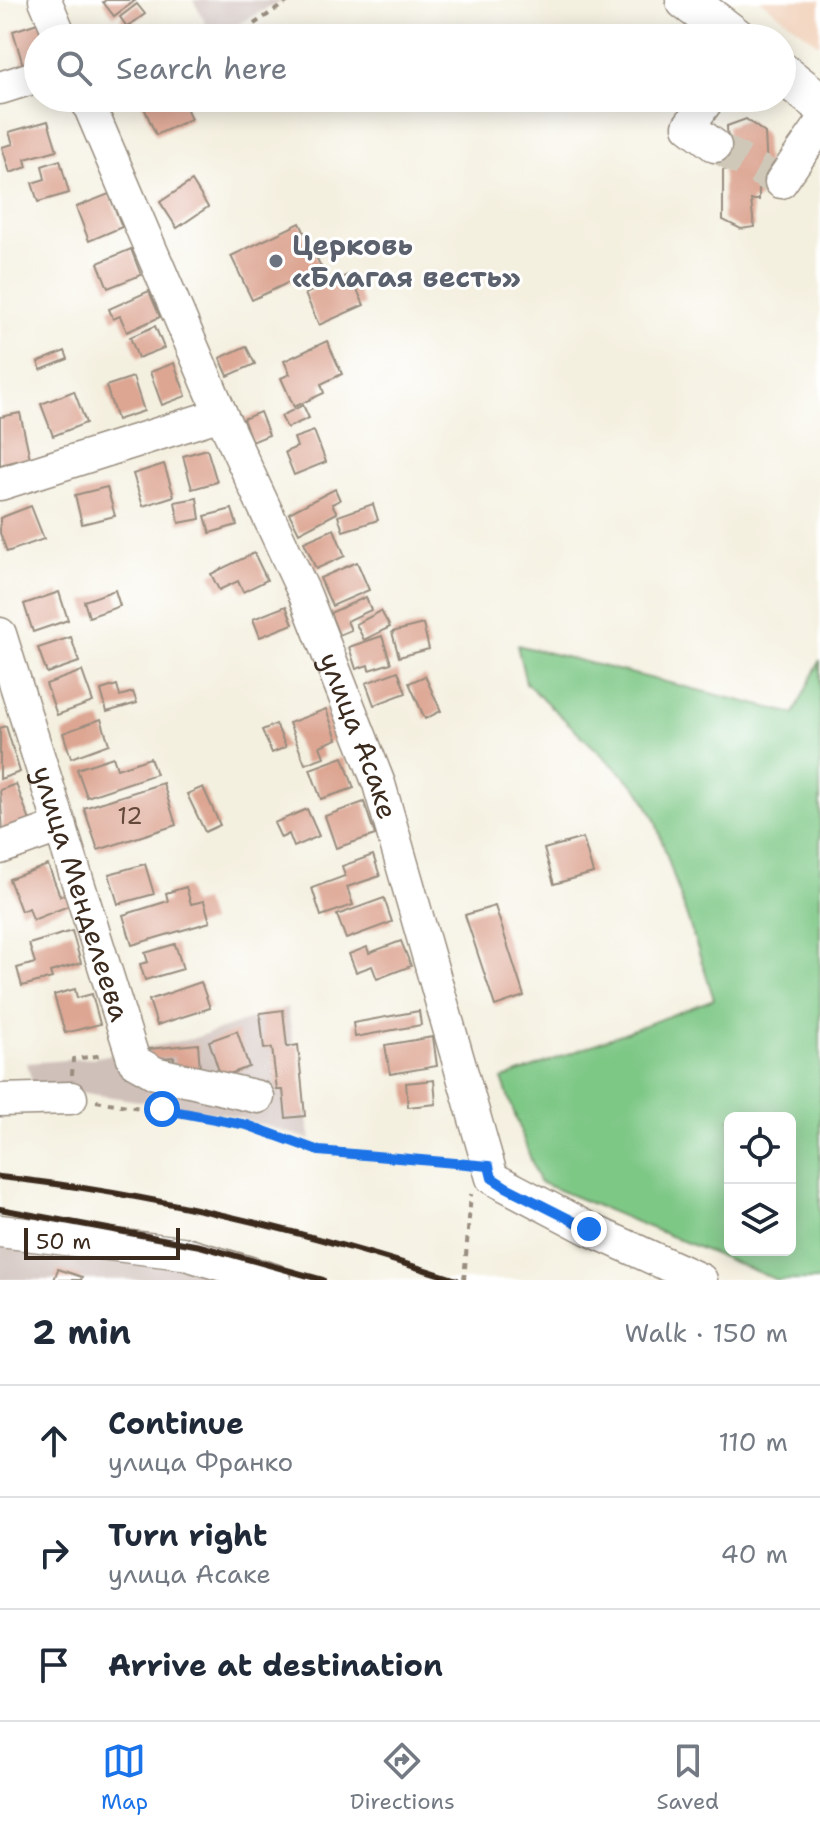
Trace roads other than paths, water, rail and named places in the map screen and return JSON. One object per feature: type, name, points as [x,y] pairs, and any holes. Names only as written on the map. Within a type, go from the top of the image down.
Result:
[{"type":"main road","points":[[686,0],[718,24]]},
{"type":"main road","points":[[796,84],[820,103]]},
{"type":"street","points":[[45,0],[55,24]]},
{"type":"street","points":[[0,88],[24,80]]},
{"type":"street","name":"улица Асаке","points":[[92,112],[221,414],[305,595],[379,784],[492,1178],[701,1280]]},
{"type":"street","points":[[699,112],[689,126],[715,146]]},
{"type":"street","points":[[781,182],[820,126]]},
{"type":"street","points":[[0,484],[221,414]]},
{"type":"street","name":"улица Менделеева","points":[[0,634],[132,1056],[155,1073],[258,1097]]},
{"type":"street","points":[[0,848],[61,826]]},
{"type":"street","points":[[0,1100],[71,1098]]},
{"type":"street","points":[[0,1231],[182,1253],[274,1280]]},
{"type":"tunnel","points":[[715,146],[781,182]]},
{"type":"railway","points":[[0,1177],[174,1204],[344,1246],[457,1280]]},
{"type":"railway","points":[[0,1209],[200,1246],[323,1280]]},
{"type":"place","name":"Церковь «Благая весть»","points":[[276,261]]}]
